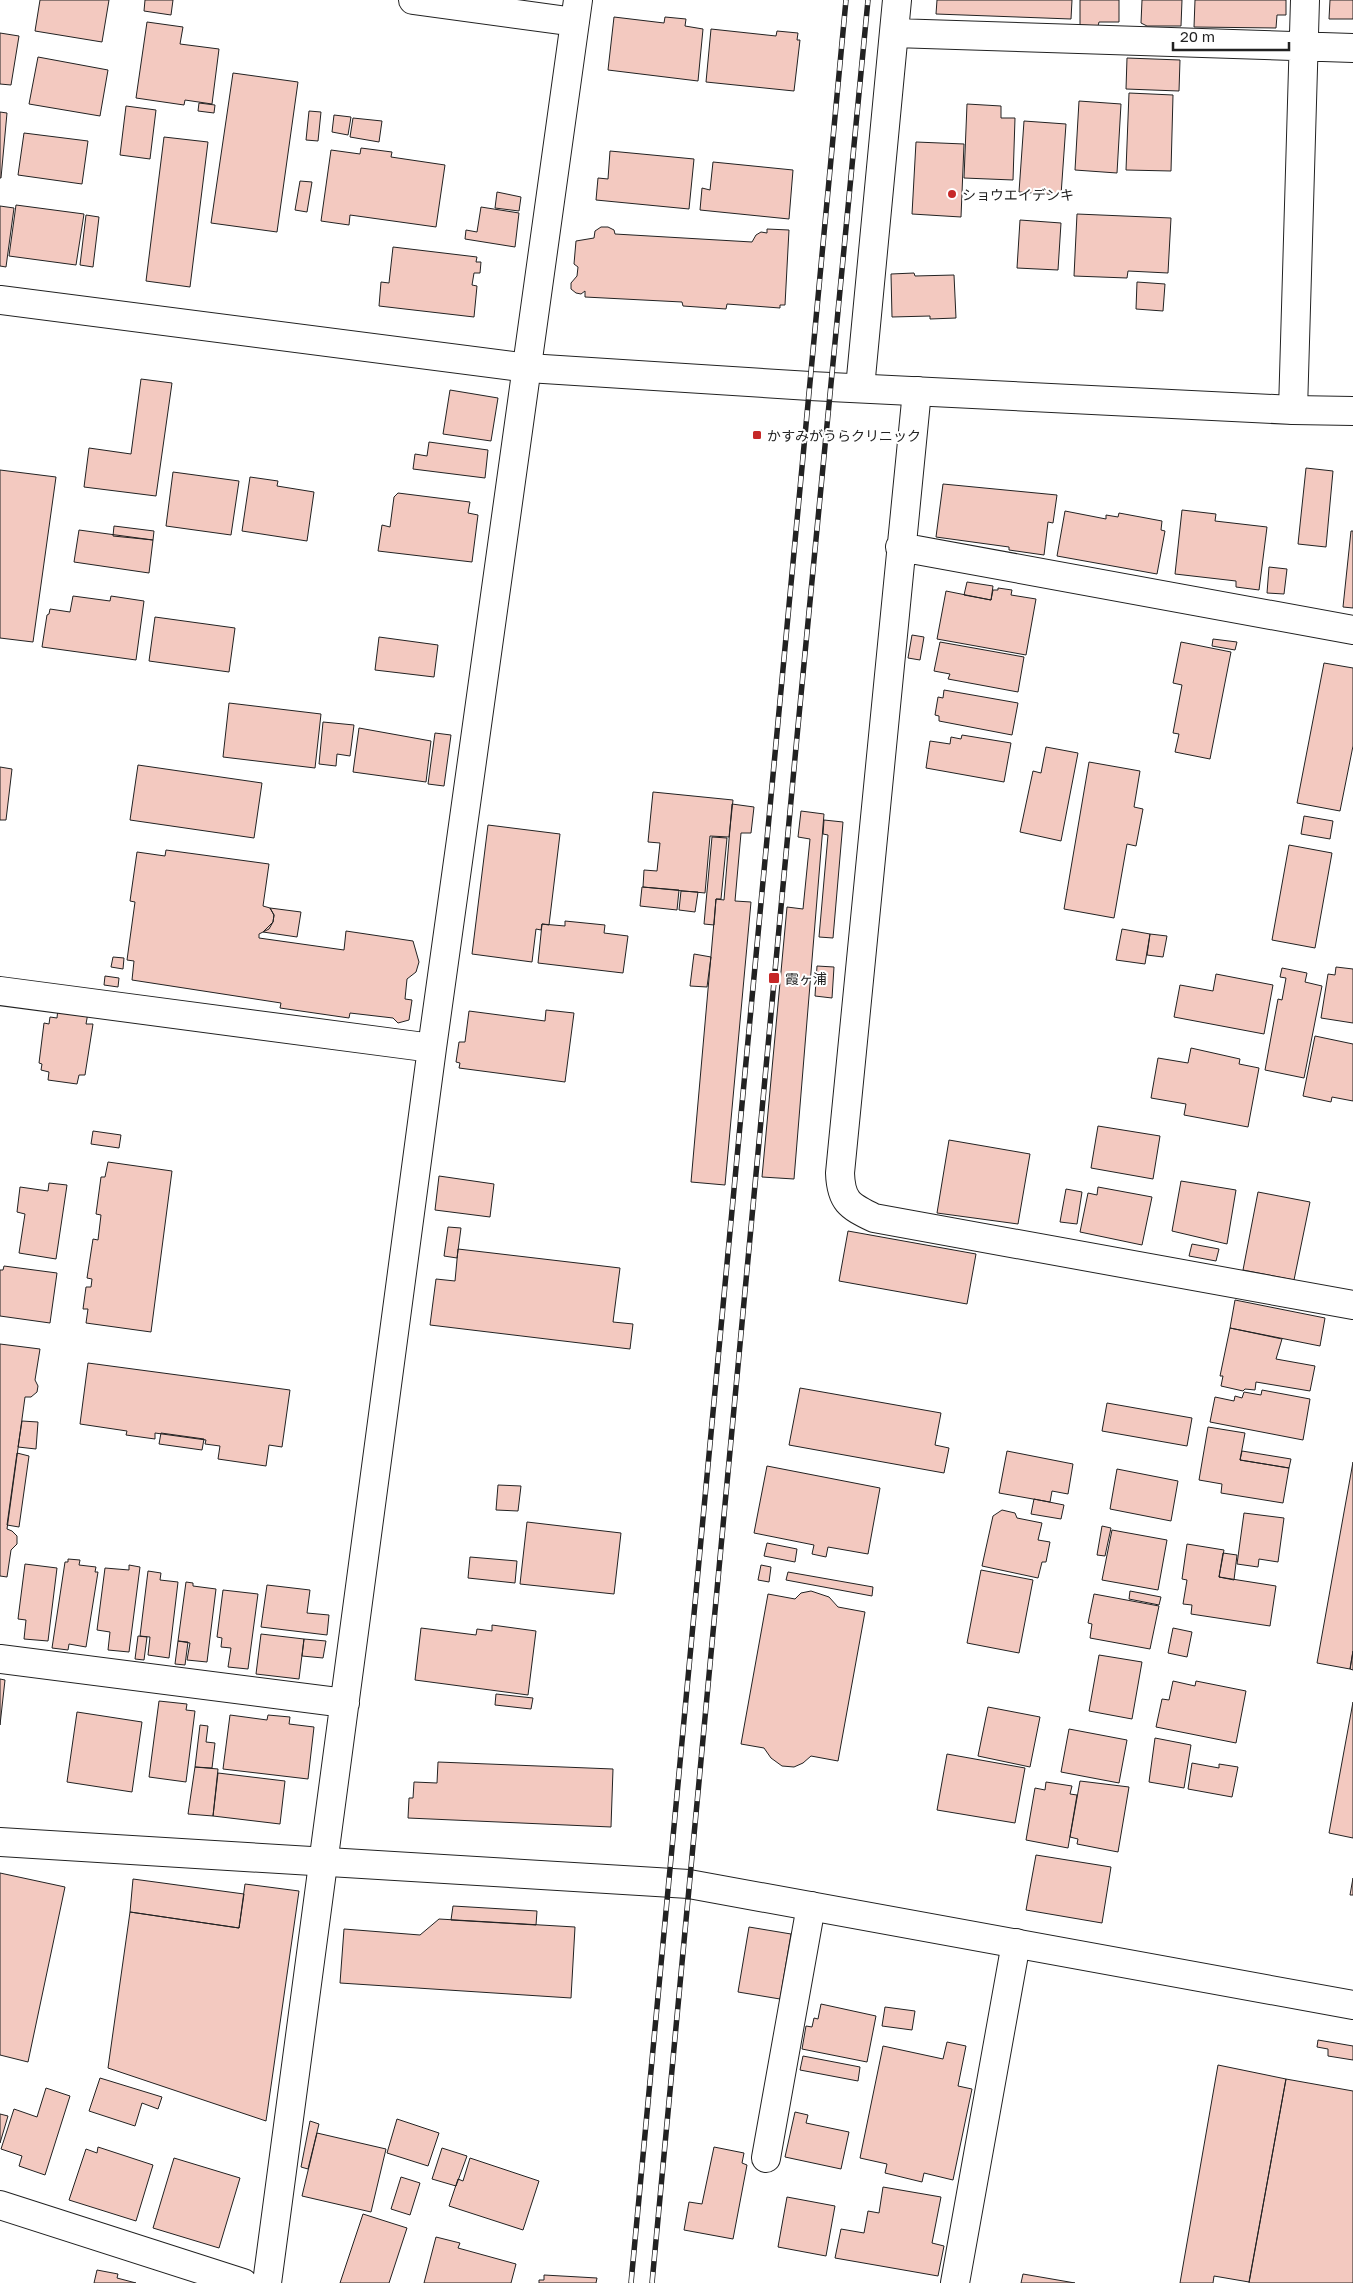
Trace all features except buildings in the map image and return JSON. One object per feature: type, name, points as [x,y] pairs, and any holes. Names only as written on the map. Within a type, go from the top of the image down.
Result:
[{"type":"street","points":[[267,2283],[432,1048],[528,368],[576,11],[413,0]]},
{"type":"street","points":[[860,388],[897,0]]},
{"type":"street","points":[[1293,410],[1305,0]]},
{"type":"street","points":[[894,33],[1353,48]]},
{"type":"street","points":[[0,300],[528,368],[917,391],[1293,410],[1353,411]]},
{"type":"street","points":[[917,391],[900,547],[840,1173],[841,1187],[845,1199],[856,1210],[874,1218],[1353,1305]]},
{"type":"street","points":[[900,547],[1353,630]]},
{"type":"street","points":[[0,991],[432,1048]]},
{"type":"street","points":[[0,1658],[345,1704]]},
{"type":"street","points":[[0,1842],[675,1882],[1353,2005]]},
{"type":"street","points":[[766,2158],[811,1906]]},
{"type":"street","points":[[955,2283],[1016,1943]]},
{"type":"street","points":[[0,2205],[176,2272],[243,2283]]},
{"type":"railway","points":[[631,2283],[846,0]]},
{"type":"railway","points":[[652,2283],[868,0]]},
{"type":"place","name":"ショウエイデンキ","points":[[952,194]]},
{"type":"place","name":"かすみがうらクリニック","points":[[757,435]]},
{"type":"place","name":"霞ヶ浦","points":[[774,978]]}]
